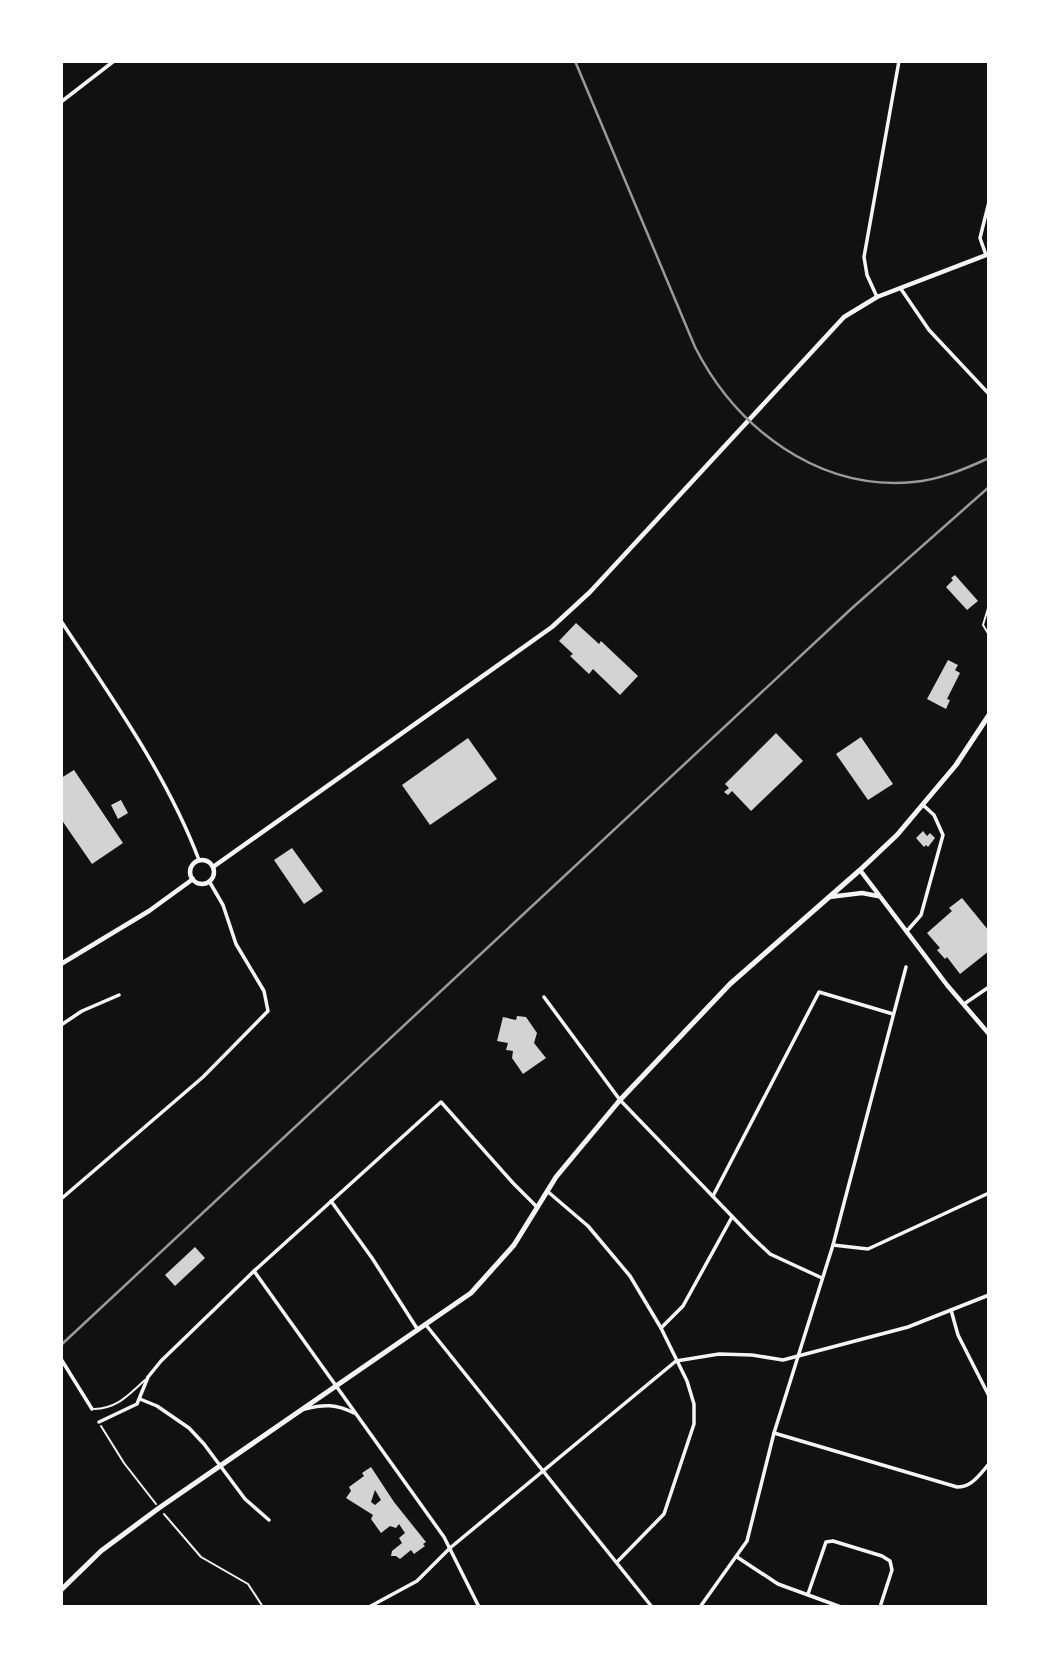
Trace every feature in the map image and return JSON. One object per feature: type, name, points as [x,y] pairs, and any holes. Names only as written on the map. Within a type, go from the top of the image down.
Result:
[{"type":"main road","points":[[61,1590],[101,1551],[159,1508],[471,1293],[514,1245],[565,1164],[620,1100],[730,984],[860,870],[923,805],[956,765],[989,715]]},
{"type":"street","points":[[61,102],[114,61]]},
{"type":"street","points":[[877,298],[867,275],[864,257],[899,61]]},
{"type":"street","points":[[213,867],[552,627],[595,586],[837,322],[877,298],[987,255],[980,238],[989,202]]},
{"type":"street","points":[[901,289],[929,330],[989,394]]},
{"type":"street","points":[[61,621],[147,757],[188,832],[199,860]]},
{"type":"street","points":[[906,932],[921,915],[943,835],[934,815],[923,805]]},
{"type":"street","points":[[199,860],[209,862],[214,875],[201,884],[193,879],[191,868],[199,860]]},
{"type":"street","points":[[860,870],[906,932],[989,1034]]},
{"type":"street","points":[[61,964],[149,911],[193,879]]},
{"type":"street","points":[[61,1199],[203,1077],[268,1011],[264,991],[236,944],[223,905],[209,881]]},
{"type":"street","points":[[829,897],[862,893],[879,897]]},
{"type":"street","points":[[700,1607],[747,1541],[774,1433],[833,1245],[906,967]]},
{"type":"street","points":[[964,1004],[989,986]]},
{"type":"street","points":[[713,1196],[819,992],[893,1014]]},
{"type":"street","points":[[61,1025],[118,995]]},
{"type":"street","points":[[544,997],[620,1100],[732,1217],[770,1254],[822,1278]]},
{"type":"street","points":[[99,1422],[132,1408],[141,1399],[148,1377],[180,1342],[441,1101],[537,1207]]},
{"type":"street","points":[[547,1191],[588,1226],[630,1276],[661,1328],[687,1381],[694,1404],[694,1424],[664,1514],[617,1562]]},
{"type":"street","points":[[833,1245],[868,1249],[989,1193]]},
{"type":"street","points":[[331,1201],[372,1258],[418,1331]]},
{"type":"street","points":[[661,1328],[683,1306],[732,1217]]},
{"type":"street","points":[[254,1271],[450,1548],[479,1607]]},
{"type":"street","points":[[370,1606],[417,1581],[450,1548],[676,1361],[719,1354],[783,1360],[798,1357],[898,1330],[989,1295]]},
{"type":"street","points":[[951,1311],[958,1335],[989,1396]]},
{"type":"street","points":[[426,1325],[652,1607]]},
{"type":"street","points":[[61,1359],[92,1409]]},
{"type":"street","points":[[141,1399],[157,1405],[189,1429],[204,1444],[245,1499],[269,1520]]},
{"type":"street","points":[[301,1410],[322,1404],[334,1405],[356,1414]]},
{"type":"street","points":[[774,1433],[957,1486],[965,1487],[973,1483],[989,1464]]},
{"type":"street","points":[[808,1594],[822,1549],[826,1542],[833,1541],[890,1561],[892,1570],[880,1607]]},
{"type":"street","points":[[737,1557],[778,1584],[841,1607]]},
{"type":"lane","points":[[989,605],[983,625],[989,635]]},
{"type":"lane","points":[[92,1409],[103,1409],[120,1403],[148,1377]]},
{"type":"path","points":[[99,1422],[124,1463],[201,1557],[248,1584],[263,1607]]},
{"type":"building","points":[[955,575],[978,601],[967,610],[946,587]]},
{"type":"building","points":[[576,623],[599,644],[601,641],[638,676],[620,695],[593,669],[589,674],[559,641]]},
{"type":"building","points":[[948,660],[958,665],[955,670],[960,673],[947,699],[950,700],[946,709],[927,699]]},
{"type":"building","points":[[776,733],[803,761],[751,811],[732,791],[728,795],[724,792],[729,788],[725,784]]},
{"type":"building","points":[[861,737],[893,784],[868,800],[836,754]]},
{"type":"building","points":[[468,738],[497,779],[430,825],[402,785]]},
{"type":"building","points":[[74,770],[123,843],[92,864],[61,819],[61,778]]},
{"type":"building","points":[[121,800],[128,813],[118,819],[111,805]]},
{"type":"building","points":[[923,831],[927,836],[930,833],[935,838],[928,847],[924,847],[916,838]]},
{"type":"building","points":[[292,848],[323,891],[304,904],[274,860]]},
{"type":"building","points":[[962,898],[989,931],[989,951],[960,974],[947,957],[945,959],[937,950],[940,948],[927,933],[952,911],[949,908]]},
{"type":"building","points":[[517,1016],[526,1017],[537,1033],[534,1043],[546,1058],[523,1074],[512,1058],[513,1051],[506,1050],[508,1043],[497,1041],[503,1017],[516,1020]]},
{"type":"building","points":[[195,1247],[205,1258],[175,1286],[165,1275]]},
{"type":"building","points":[[371,1467],[394,1502],[426,1542],[423,1544],[425,1546],[414,1554],[411,1550],[400,1559],[391,1556],[392,1551],[402,1543],[399,1538],[405,1533],[399,1524],[396,1528],[390,1526],[381,1533],[371,1519],[373,1515],[346,1498],[351,1491],[349,1487],[364,1476],[362,1473]],"holes":[[[375,1490],[381,1500],[375,1505],[371,1502]]]},
{"type":"railway","points":[[575,61],[695,347],[733,404],[757,428],[813,465],[845,476],[878,482],[932,479],[989,458]]},
{"type":"railway","points":[[61,1345],[851,609],[989,487]]}]
